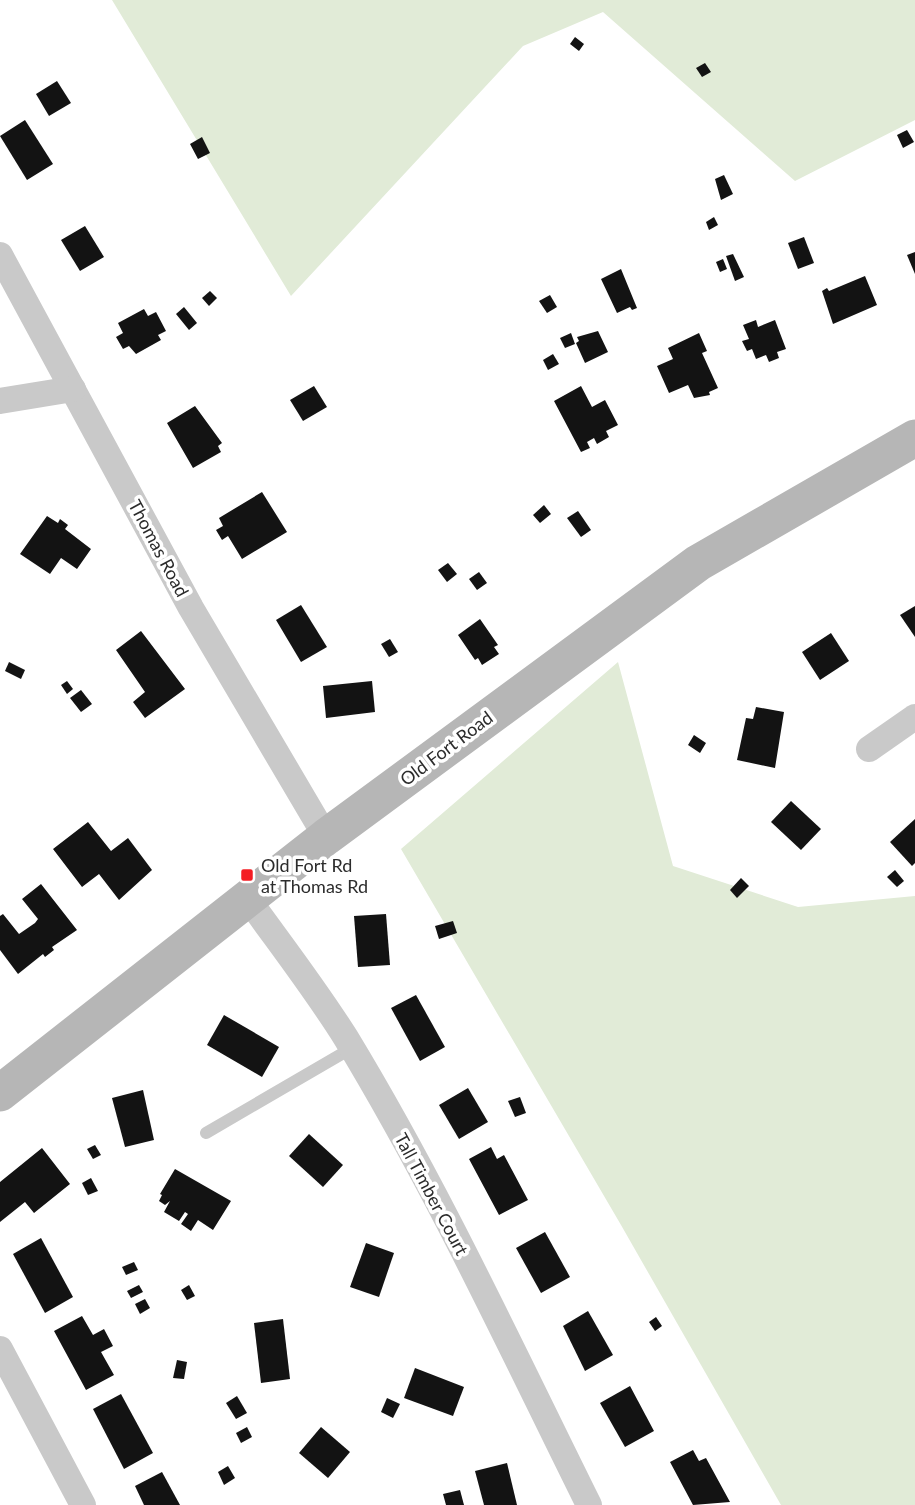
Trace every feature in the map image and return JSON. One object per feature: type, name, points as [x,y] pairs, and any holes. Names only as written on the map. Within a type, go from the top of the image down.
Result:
[{"type":"main road","name":"Old Fort Road","points":[[0,1093],[327,837],[698,563],[915,438]]},
{"type":"street","name":"Thomas Road","points":[[0,255],[191,608],[327,837]]},
{"type":"street","points":[[0,401],[73,389]]},
{"type":"street","points":[[869,749],[915,717]]},
{"type":"street","name":"Tall Timber Court","points":[[248,899],[352,1048],[398,1129],[489,1303],[589,1505]]},
{"type":"street","points":[[0,1349],[83,1505]]},
{"type":"lane","points":[[205,1133],[352,1048]]},
{"type":"green space","points":[[112,0],[915,0],[915,120],[795,181],[603,12],[523,46],[291,296]]},
{"type":"green space","points":[[618,662],[673,866],[798,907],[915,896],[915,1505],[781,1505],[401,849]]},
{"type":"building","points":[[575,37],[584,44],[579,51],[570,44]]},
{"type":"building","points":[[705,63],[711,72],[702,77],[696,68]]},
{"type":"building","points":[[57,81],[71,103],[49,116],[36,94]]},
{"type":"building","points":[[25,120],[53,164],[27,180],[0,136]]},
{"type":"building","points":[[907,130],[914,142],[903,148],[897,135]]},
{"type":"building","points":[[202,137],[210,153],[198,159],[190,144]]},
{"type":"building","points":[[724,175],[733,194],[721,200],[715,179]]},
{"type":"building","points":[[714,217],[718,225],[709,230],[706,222]]},
{"type":"building","points":[[85,226],[104,257],[80,271],[61,240]]},
{"type":"building","points":[[804,237],[814,263],[798,269],[788,243]]},
{"type":"building","points":[[915,252],[915,274],[907,255]]},
{"type":"building","points":[[733,254],[744,277],[735,281],[726,256]]},
{"type":"building","points":[[723,259],[727,269],[720,272],[716,262]]},
{"type":"building","points":[[621,269],[637,308],[632,310],[630,307],[617,313],[601,279]]},
{"type":"building","points":[[865,276],[877,305],[833,324],[822,291],[827,288],[829,291]]},
{"type":"building","points":[[210,291],[217,298],[209,306],[202,298]]},
{"type":"building","points":[[550,295],[557,307],[547,313],[539,301]]},
{"type":"building","points":[[184,307],[197,323],[189,330],[176,314]]},
{"type":"building","points":[[144,309],[148,316],[156,312],[166,331],[158,335],[161,340],[136,354],[129,346],[123,349],[116,337],[123,333],[118,323]]},
{"type":"building","points":[[756,320],[758,327],[775,320],[786,349],[777,352],[779,358],[769,362],[766,355],[756,359],[752,349],[747,351],[742,341],[749,339],[743,325]]},
{"type":"building","points":[[598,331],[608,352],[585,363],[576,343],[579,341],[577,337]]},
{"type":"building","points":[[571,333],[575,344],[565,348],[560,338]]},
{"type":"building","points":[[699,333],[707,351],[702,353],[718,388],[709,392],[710,395],[694,398],[688,385],[669,393],[657,366],[673,359],[668,348]]},
{"type":"building","points":[[553,354],[559,364],[548,370],[543,360]]},
{"type":"building","points":[[314,386],[327,407],[303,421],[290,400]]},
{"type":"building","points":[[581,386],[592,407],[605,400],[618,425],[606,431],[609,437],[597,444],[594,438],[587,442],[590,448],[581,452],[554,401]]},
{"type":"building","points":[[195,406],[222,443],[218,446],[221,452],[193,468],[167,423]]},
{"type":"building","points":[[262,492],[287,532],[242,559],[228,536],[222,540],[216,530],[223,526],[219,518]]},
{"type":"building","points":[[544,505],[551,514],[540,523],[533,515]]},
{"type":"building","points":[[578,511],[591,530],[581,537],[567,518]]},
{"type":"building","points":[[47,516],[58,523],[60,519],[68,525],[65,529],[91,549],[77,569],[61,558],[50,574],[20,554]]},
{"type":"building","points":[[448,563],[457,574],[447,582],[438,570]]},
{"type":"building","points":[[479,572],[487,583],[477,590],[469,579]]},
{"type":"building","points":[[301,605],[327,647],[301,662],[276,620]]},
{"type":"building","points":[[915,606],[915,637],[900,615]]},
{"type":"building","points":[[480,619],[498,645],[494,647],[499,654],[482,665],[478,658],[475,660],[458,635]]},
{"type":"building","points":[[141,631],[185,689],[145,718],[133,702],[145,692],[116,650]]},
{"type":"building","points":[[831,633],[849,661],[820,680],[802,652]]},
{"type":"building","points":[[390,639],[398,652],[389,657],[381,644]]},
{"type":"building","points":[[9,662],[25,670],[21,679],[5,671]]},
{"type":"building","points":[[67,681],[73,689],[67,694],[61,685]]},
{"type":"building","points":[[372,681],[375,712],[326,718],[323,686]]},
{"type":"building","points":[[81,690],[92,704],[81,712],[70,698]]},
{"type":"building","points":[[756,707],[784,712],[775,768],[737,760],[746,718],[753,719]]},
{"type":"building","points":[[694,735],[706,743],[700,753],[688,745]]},
{"type":"building","points":[[791,801],[821,829],[801,850],[771,822]]},
{"type":"building","points":[[915,819],[915,863],[912,866],[890,842]]},
{"type":"building","points":[[88,822],[111,851],[128,838],[152,870],[119,900],[99,874],[82,887],[53,849]]},
{"type":"building","points":[[895,870],[904,881],[897,887],[887,877]]},
{"type":"building","points":[[741,878],[749,886],[737,898],[730,890]]},
{"type":"building","points":[[41,884],[77,930],[52,947],[54,950],[45,957],[43,954],[18,974],[0,950],[0,916],[3,914],[19,934],[35,923],[38,919],[22,899]]},
{"type":"building","points":[[386,914],[390,965],[358,967],[354,916]]},
{"type":"building","points":[[453,921],[457,933],[439,939],[435,926]]},
{"type":"building","points":[[416,995],[445,1047],[420,1061],[391,1008]]},
{"type":"building","points":[[224,1015],[279,1047],[262,1077],[207,1045]]},
{"type":"building","points":[[468,1088],[488,1122],[459,1139],[439,1105]]},
{"type":"building","points":[[143,1090],[154,1140],[125,1147],[112,1098]]},
{"type":"building","points":[[520,1097],[526,1113],[515,1117],[508,1101]]},
{"type":"building","points":[[309,1134],[343,1165],[323,1187],[289,1156]]},
{"type":"building","points":[[95,1145],[101,1155],[93,1159],[87,1149]]},
{"type":"building","points":[[491,1147],[497,1159],[504,1155],[528,1200],[499,1215],[469,1159]]},
{"type":"building","points":[[42,1148],[70,1184],[34,1213],[25,1202],[0,1222],[0,1182]]},
{"type":"building","points":[[175,1169],[231,1201],[213,1230],[198,1220],[191,1231],[181,1224],[188,1214],[185,1212],[179,1221],[164,1212],[170,1201],[165,1205],[159,1201],[162,1195],[160,1194]]},
{"type":"building","points":[[91,1178],[98,1191],[88,1195],[82,1183]]},
{"type":"building","points":[[545,1232],[570,1277],[541,1293],[516,1248]]},
{"type":"building","points":[[41,1238],[73,1297],[45,1313],[13,1254]]},
{"type":"building","points":[[366,1243],[394,1253],[379,1297],[350,1287]]},
{"type":"building","points":[[134,1262],[138,1270],[126,1275],[122,1267]]},
{"type":"building","points":[[139,1285],[143,1292],[131,1298],[127,1291]]},
{"type":"building","points":[[189,1285],[195,1296],[187,1300],[181,1290]]},
{"type":"building","points":[[145,1299],[150,1308],[140,1314],[135,1304]]},
{"type":"building","points":[[588,1311],[613,1355],[585,1371],[563,1326]]},
{"type":"building","points":[[82,1316],[93,1335],[104,1329],[113,1346],[101,1352],[114,1375],[86,1390],[54,1331]]},
{"type":"building","points":[[656,1317],[662,1326],[655,1331],[649,1322]]},
{"type":"building","points":[[283,1319],[290,1379],[261,1383],[254,1323]]},
{"type":"building","points":[[177,1360],[187,1362],[184,1379],[173,1378]]},
{"type":"building","points":[[415,1368],[464,1387],[453,1416],[404,1398]]},
{"type":"building","points":[[630,1386],[654,1431],[625,1447],[600,1403]]},
{"type":"building","points":[[121,1394],[153,1453],[124,1469],[93,1409]]},
{"type":"building","points":[[237,1396],[247,1413],[236,1419],[226,1403]]},
{"type":"building","points":[[387,1398],[400,1404],[393,1418],[381,1412]]},
{"type":"building","points":[[247,1427],[252,1437],[241,1443],[236,1433]]},
{"type":"building","points":[[321,1427],[350,1452],[328,1478],[299,1453]]},
{"type":"building","points":[[693,1450],[699,1461],[706,1458],[730,1502],[693,1505],[670,1462]]},
{"type":"building","points":[[507,1463],[517,1505],[484,1505],[475,1471]]},
{"type":"building","points":[[228,1466],[235,1478],[224,1485],[218,1472]]},
{"type":"building","points":[[162,1472],[180,1505],[144,1505],[135,1486]]},
{"type":"building","points":[[460,1490],[464,1505],[446,1505],[443,1494]]},
{"type":"place","name":"Old Fort Rd at Thomas Rd","points":[[247,875]]}]
